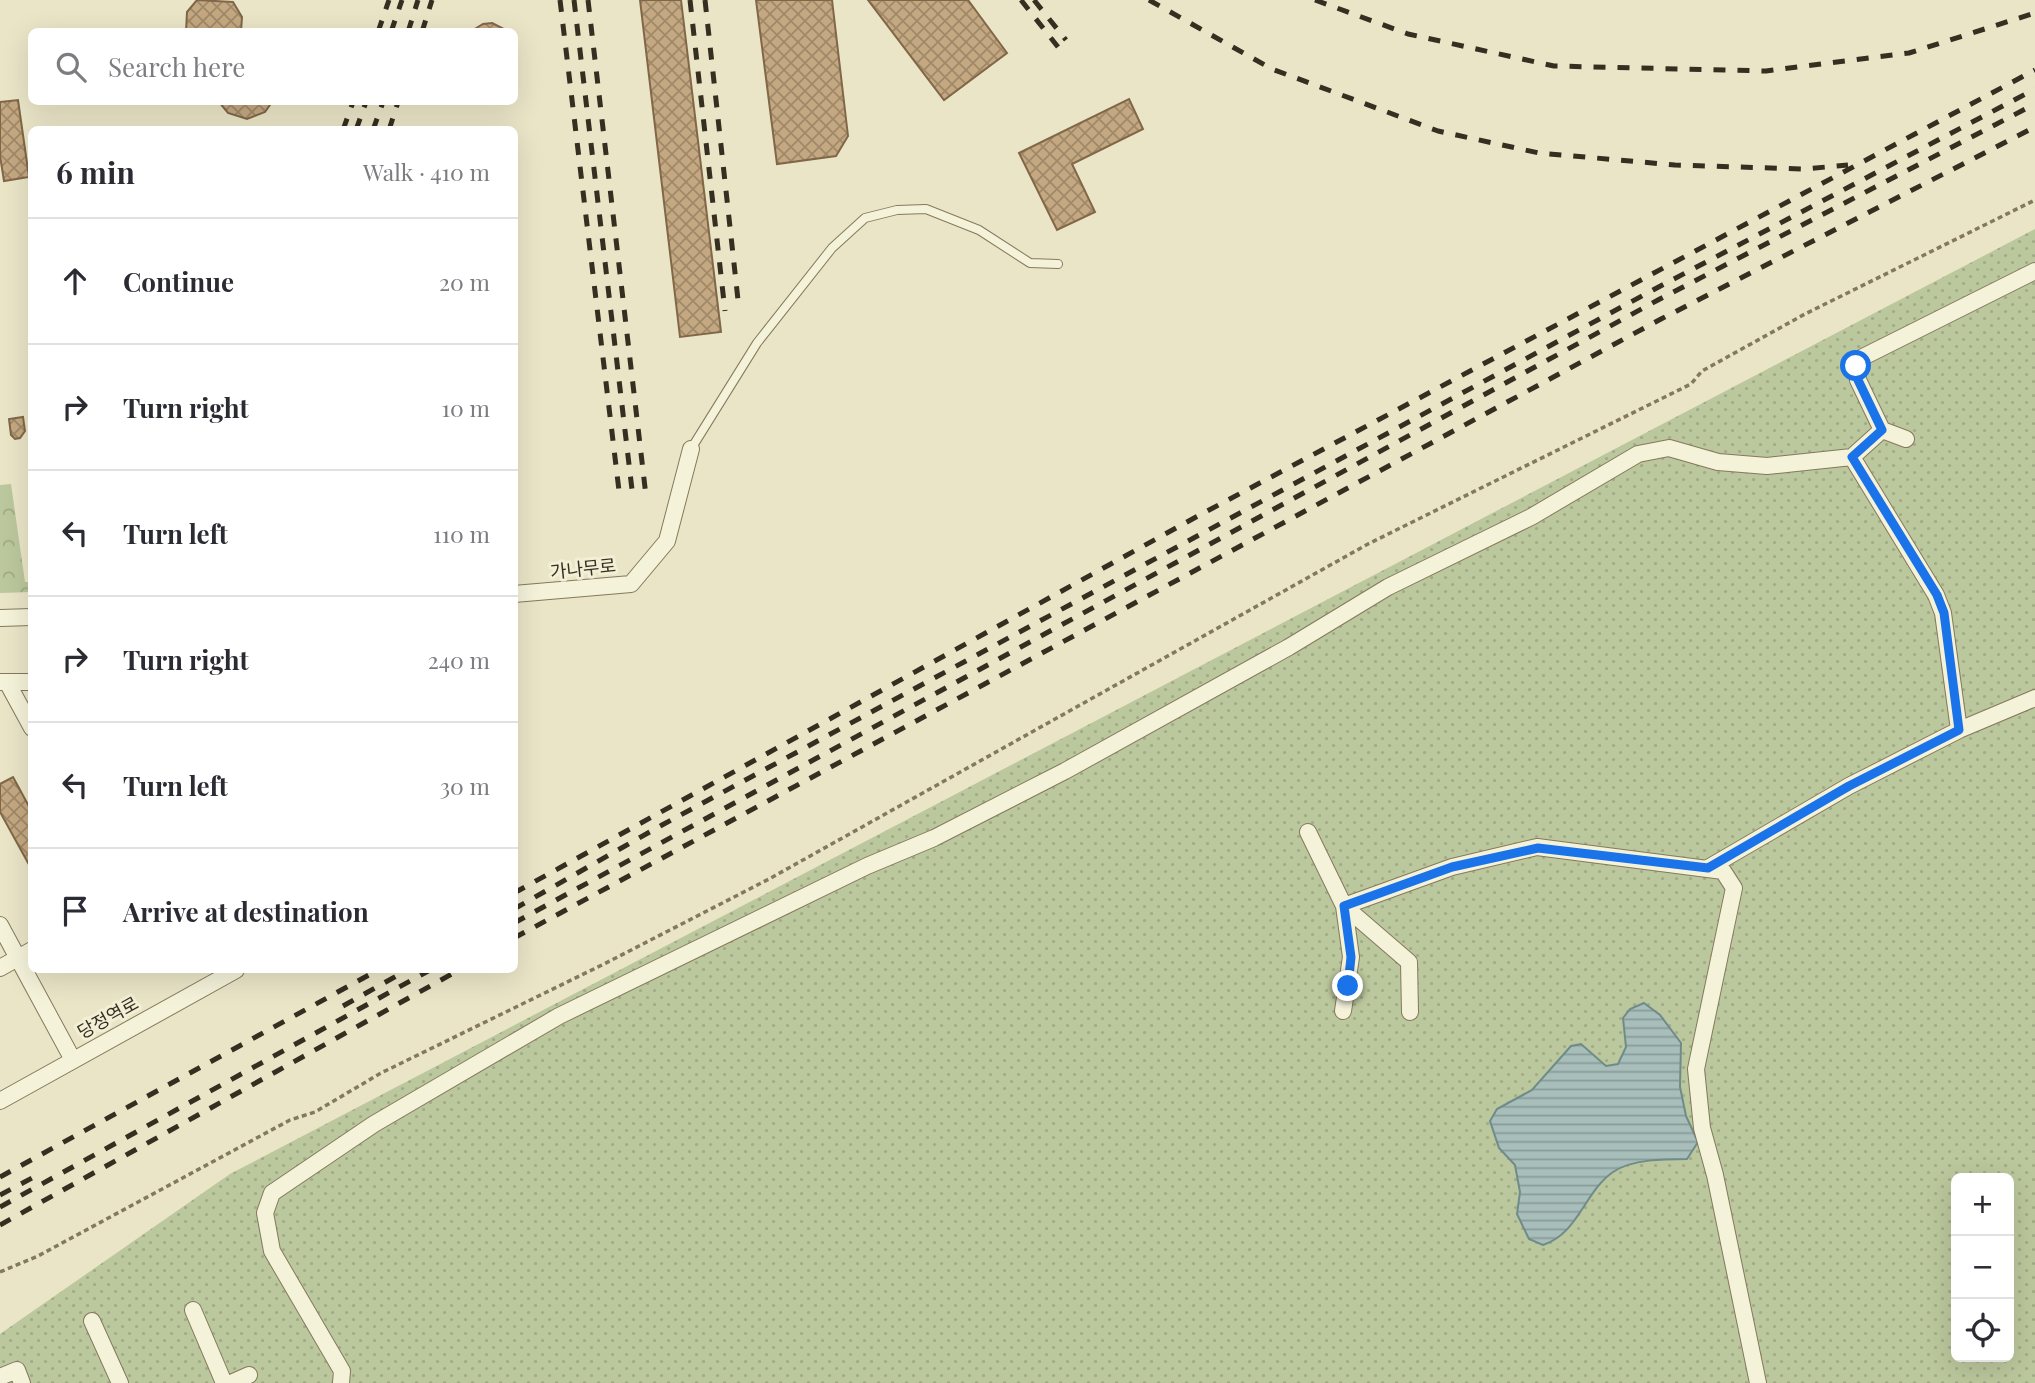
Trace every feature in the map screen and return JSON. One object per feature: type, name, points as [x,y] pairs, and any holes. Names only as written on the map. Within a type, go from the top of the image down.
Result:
[{"type":"street","points":[[1906,439],[1882,430],[1858,380],[1856,366],[1863,357],[2035,271]]},
{"type":"street","points":[[341,1383],[342,1371],[272,1251],[265,1213],[272,1193],[374,1124],[559,1016],[867,866],[934,838],[1065,771],[1289,647],[1388,587],[1531,517],[1638,454],[1669,448],[1718,463],[1767,466],[1852,457],[1882,430]]},
{"type":"street","name":"가나무로","points":[[518,594],[631,584],[667,541],[691,449]]},
{"type":"street","points":[[1852,457],[1937,595],[1944,613],[1959,730]]},
{"type":"street","points":[[0,618],[28,617]]},
{"type":"street","points":[[4,682],[28,682]]},
{"type":"street","points":[[4,682],[28,721]]},
{"type":"street","points":[[1708,868],[1849,786],[1959,730],[2035,698]]},
{"type":"street","points":[[1308,832],[1344,906],[1351,957],[1343,1011]]},
{"type":"street","points":[[1344,906],[1452,867],[1538,848],[1723,872],[1734,888],[1696,1069],[1702,1128],[1715,1175],[1758,1383]]},
{"type":"street","points":[[1344,906],[1409,962],[1410,1012]]},
{"type":"street","points":[[0,925],[25,954],[0,968]]},
{"type":"street","points":[[34,973],[73,1060]]},
{"type":"street","name":"당정역로","points":[[0,1101],[231,973]]},
{"type":"street","points":[[193,1310],[225,1383]]},
{"type":"street","points":[[92,1321],[120,1383]]},
{"type":"street","points":[[0,1377],[17,1370],[22,1383]]},
{"type":"street","points":[[231,1383],[249,1375]]},
{"type":"lane","points":[[691,449],[757,343],[832,248],[865,218],[897,209],[926,209],[979,230],[1030,263],[1058,264]]},
{"type":"path","points":[[0,1272],[38,1256],[290,1120],[315,1112],[380,1073],[604,964],[769,879],[1368,544],[1626,418],[1691,384],[1702,371],[1805,314],[2035,200]]},
{"type":"green space","points":[[2035,229],[2035,1383],[0,1383],[0,1334],[230,1174]]},
{"type":"green space","points":[[11,484],[28,592],[0,593],[0,485]]},
{"type":"water","points":[[1644,1003],[1660,1015],[1681,1043],[1680,1087],[1686,1116],[1698,1142],[1687,1159],[1639,1162],[1613,1172],[1595,1190],[1573,1222],[1555,1239],[1543,1245],[1529,1239],[1517,1214],[1520,1192],[1515,1165],[1499,1148],[1490,1121],[1497,1109],[1532,1090],[1571,1046],[1581,1044],[1606,1066],[1618,1064],[1626,1047],[1623,1018],[1630,1009]]},
{"type":"building","points":[[197,0],[233,2],[242,17],[241,28],[186,28],[187,12]]},
{"type":"building","points":[[640,0],[681,0],[721,332],[680,337]]},
{"type":"building","points":[[756,0],[832,0],[848,136],[836,156],[777,164]]},
{"type":"building","points":[[868,0],[968,0],[1007,53],[944,100]]},
{"type":"building","points":[[492,23],[502,28],[476,28]]},
{"type":"building","points":[[1129,99],[1143,129],[1072,164],[1095,212],[1057,230],[1019,153]]},
{"type":"building","points":[[18,100],[28,177],[4,181],[0,156],[0,102]]},
{"type":"building","points":[[221,105],[270,105],[265,112],[247,119],[228,113]]},
{"type":"building","points":[[23,417],[25,431],[20,438],[15,439],[11,435],[9,419]]},
{"type":"building","points":[[13,777],[28,805],[28,863],[0,812],[0,784]]},
{"type":"railway","points":[[379,28],[389,0]]},
{"type":"railway","points":[[392,28],[402,0]]},
{"type":"railway","points":[[409,28],[418,0]]},
{"type":"railway","points":[[423,28],[432,0]]},
{"type":"railway","points":[[560,0],[620,499]]},
{"type":"railway","points":[[574,0],[633,498]]},
{"type":"railway","points":[[588,0],[646,496]]},
{"type":"railway","points":[[690,0],[725,311]]},
{"type":"railway","points":[[705,0],[739,309]]},
{"type":"railway","points":[[1021,0],[1058,47]]},
{"type":"railway","points":[[1034,0],[1066,40]]},
{"type":"railway","points":[[1149,0],[1272,69],[1438,131],[1539,153],[1675,165],[1804,169],[1848,165]]},
{"type":"railway","points":[[1315,0],[1408,34],[1554,66],[1766,71],[1909,53],[2035,13]]},
{"type":"railway","points":[[518,891],[1196,517],[2035,70]]},
{"type":"railway","points":[[518,907],[662,825],[1653,290],[2035,89]]},
{"type":"railway","points":[[518,921],[1658,300],[2035,104]]},
{"type":"railway","points":[[344,126],[352,105]]},
{"type":"railway","points":[[357,126],[365,105]]},
{"type":"railway","points":[[374,126],[382,105]]},
{"type":"railway","points":[[390,126],[397,105]]},
{"type":"railway","points":[[518,936],[1661,319],[2035,127]]},
{"type":"railway","points":[[0,1177],[373,973]]},
{"type":"railway","points":[[343,1006],[402,973]]},
{"type":"railway","points":[[0,1207],[425,973]]},
{"type":"railway","points":[[0,1225],[454,973]]},
{"type":"railway","points":[[0,1195],[34,1177]]},
{"type":"route","points":[[1348,986],[1351,957],[1344,906],[1452,867],[1538,848],[1558,848],[1708,868],[1849,786],[1959,730],[1944,613],[1937,595],[1852,457],[1882,430],[1858,380],[1856,366]]}]
